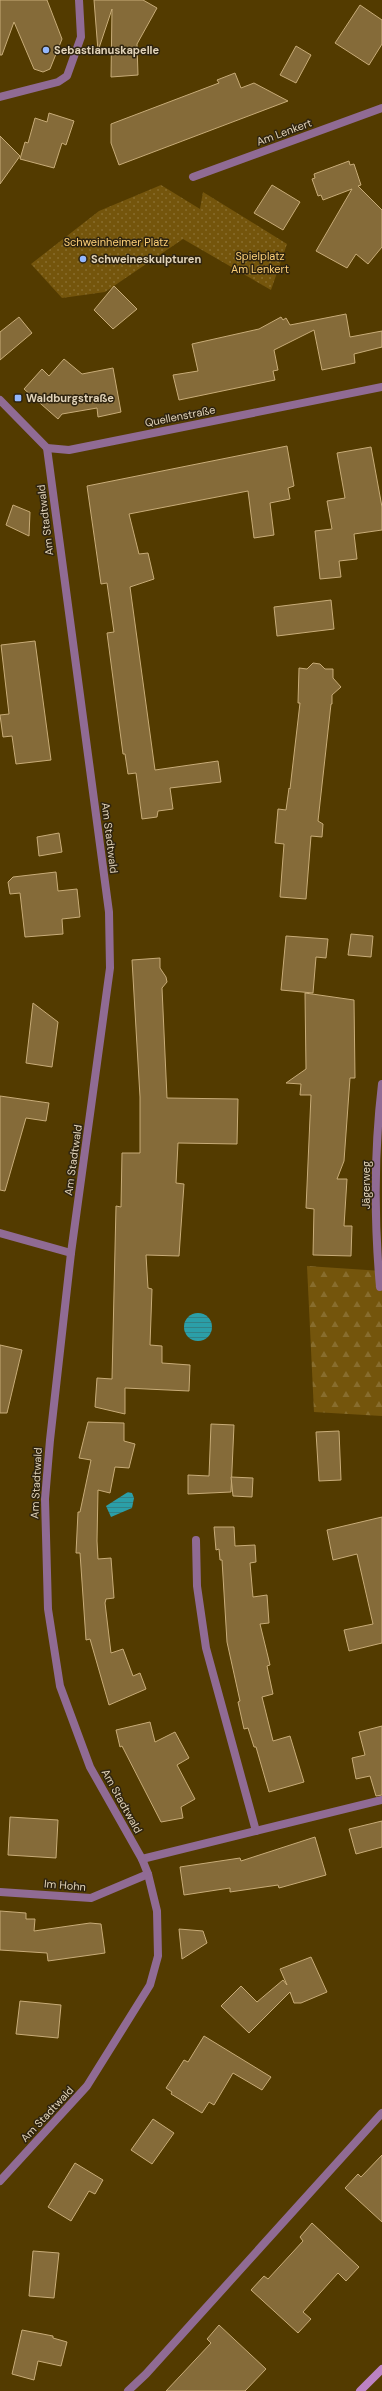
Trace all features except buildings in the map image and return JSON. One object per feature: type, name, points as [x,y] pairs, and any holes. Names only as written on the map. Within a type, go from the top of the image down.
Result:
[{"type":"main road","points":[[360,2391],[382,2369]]},
{"type":"street","points":[[0,97],[58,82],[66,76],[82,37],[79,0]]},
{"type":"street","name":"Am Lenkert","points":[[193,178],[382,108]]},
{"type":"street","name":"Quellenstraße","points":[[47,448],[69,450],[382,387]]},
{"type":"street","points":[[0,400],[47,448]]},
{"type":"street","name":"Am Stadtwald","points":[[0,2181],[87,2086],[150,1985],[158,1956],[159,1936],[157,1911],[148,1874],[142,1859],[90,1767],[60,1686],[48,1609],[45,1499],[50,1440],[71,1253],[110,968],[108,912],[47,448]]},
{"type":"street","name":"Jägerweg","points":[[380,1287],[376,1252],[377,1127],[382,1084]]},
{"type":"street","points":[[0,1233],[71,1253]]},
{"type":"street","points":[[196,1540],[197,1586],[206,1648],[256,1831]]},
{"type":"street","points":[[142,1859],[382,1800]]},
{"type":"street","name":"Im Hohn","points":[[0,1892],[91,1898],[148,1874]]},
{"type":"street","points":[[128,2391],[151,2368],[382,2113]]},
{"type":"green space","name":"Schweinheimer Platz","points":[[161,185],[200,209],[203,192],[287,244],[271,290],[183,239],[105,292],[62,298],[31,264],[99,211]]},
{"type":"green space","points":[[307,1266],[382,1271],[382,1416],[314,1412]]},
{"type":"water","points":[[198,1313],[208,1317],[212,1327],[208,1337],[198,1341],[188,1337],[184,1327],[188,1317]]},
{"type":"water","points":[[128,1492],[132,1493],[134,1498],[132,1508],[111,1517],[106,1506]]},
{"type":"place","name":"Sebastianuskapelle","points":[[46,50]]},
{"type":"place","name":"Schweineskulpturen","points":[[83,259]]},
{"type":"place","name":"Waldburgstraße","points":[[18,398]]},
{"type":"park label","name":"Spielplatz Am Lenkert","points":[[260,262]]}]
